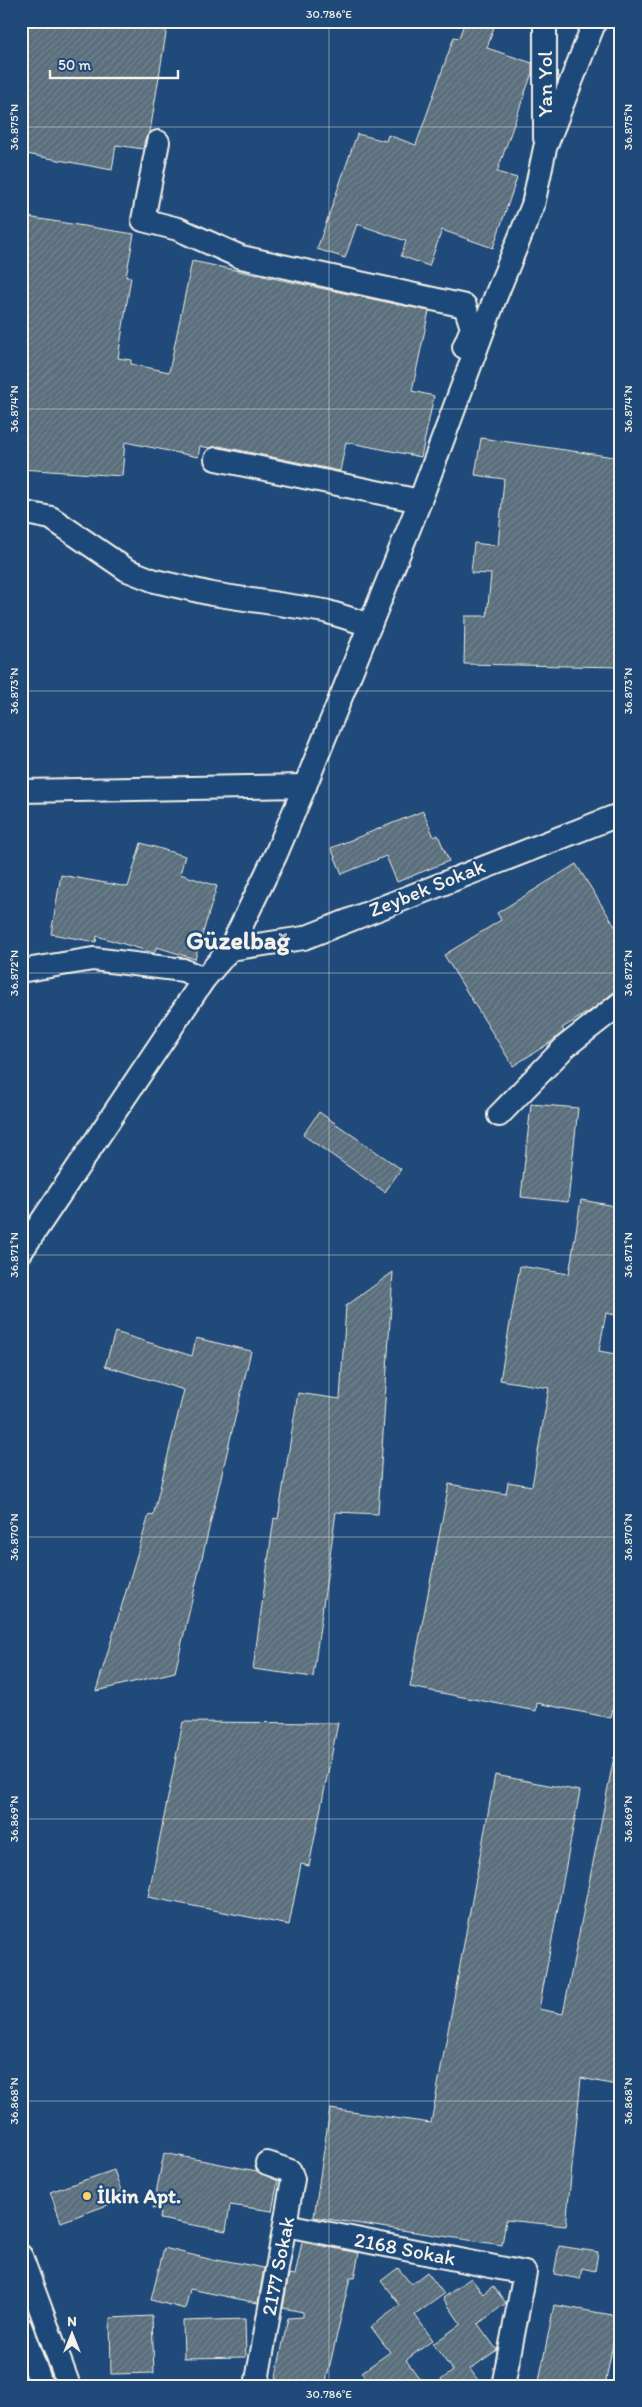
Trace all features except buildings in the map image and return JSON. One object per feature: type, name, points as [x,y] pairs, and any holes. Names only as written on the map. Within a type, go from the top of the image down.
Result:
[{"type":"street","name":"Yan Yol","points":[[545,21],[545,148]]},
{"type":"street","points":[[21,1252],[204,979],[230,948],[276,854],[420,501],[495,298],[533,206],[545,148],[595,21]]},
{"type":"street","points":[[158,142],[143,220],[178,230],[241,256],[465,306],[472,328],[444,395],[437,454]]},
{"type":"street","points":[[216,459],[420,501]]},
{"type":"street","points":[[21,512],[51,518],[127,570],[155,581],[212,594],[325,611],[370,625]]},
{"type":"street","points":[[21,791],[305,786]]},
{"type":"street","name":"Zeybek Sokak","points":[[230,948],[304,938],[621,814]]},
{"type":"street","points":[[26,970],[93,959],[183,970],[204,979]]},
{"type":"street","points":[[499,1115],[566,1046],[621,1003]]},
{"type":"street","name":"2177 Sokak","points":[[256,2386],[293,2179],[290,2171],[267,2163]]},
{"type":"street","name":"2168 Sokak","points":[[286,2225],[525,2273],[503,2386]]},
{"type":"street","points":[[21,2256],[69,2386]]},
{"type":"street","points":[[21,2328],[42,2386]]},
{"type":"place","name":"İlkin Apt.","points":[[87,2196]]},
{"type":"district","name":"Güzelbağ","points":[[238,940]]}]
